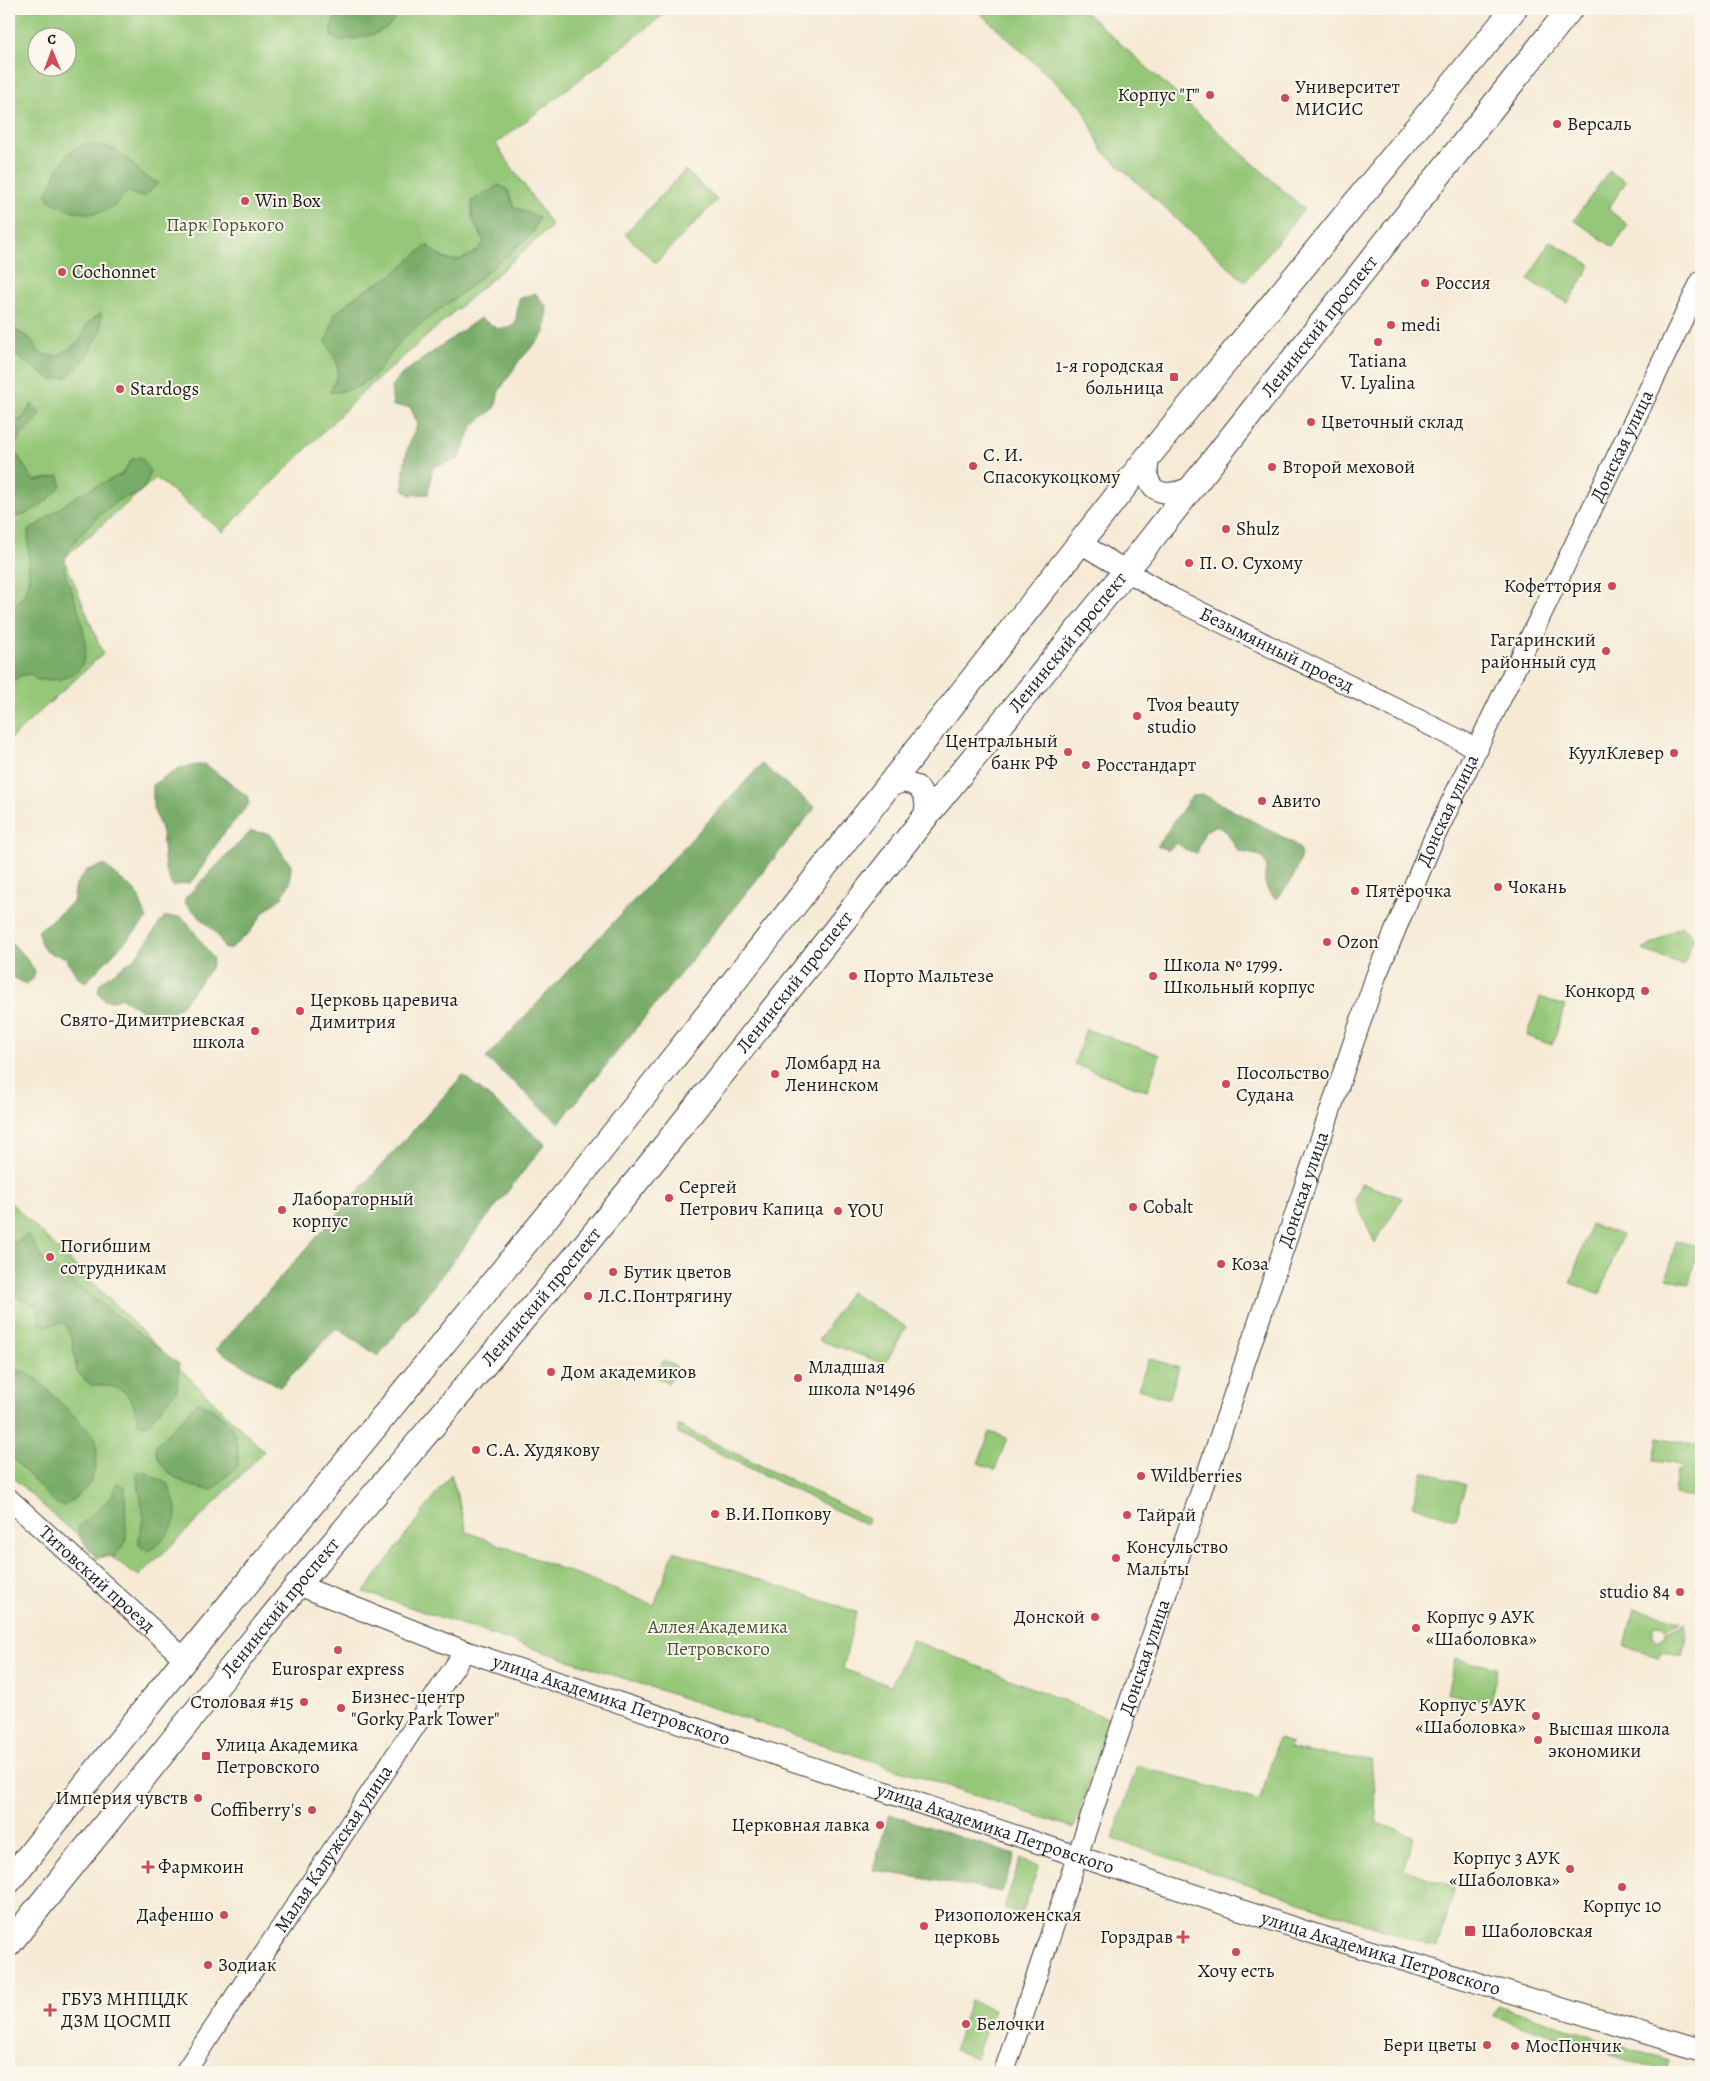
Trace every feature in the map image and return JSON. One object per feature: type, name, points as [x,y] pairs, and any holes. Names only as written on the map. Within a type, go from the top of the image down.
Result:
[{"type":"main road","points":[[9,1881],[185,1659],[586,1169],[1151,453],[1514,9]]},
{"type":"main road","name":"Ленинский проспект","points":[[9,1944],[298,1585],[578,1253],[922,821],[1126,571],[1570,9]]},
{"type":"street","name":"Донская улица","points":[[1004,2072],[1376,976],[1434,838],[1701,281]]},
{"type":"street","points":[[1151,453],[1146,476],[1158,492],[1172,494],[1194,485]]},
{"type":"street","name":"Безымянный проезд","points":[[1080,543],[1172,598],[1478,749]]},
{"type":"street","points":[[884,789],[903,782],[917,786],[926,801],[926,811],[922,821]]},
{"type":"street","name":"Титовский проезд","points":[[9,1499],[185,1659]]},
{"type":"street","name":"улица Академика Петровского","points":[[298,1585],[465,1651],[1078,1856],[1308,1932],[1701,2050]]},
{"type":"street","name":"Малая Калужская улица","points":[[185,2072],[465,1651]]},
{"type":"green space","name":"Парк Горького","points":[[9,9],[671,9],[496,144],[552,226],[361,394],[223,532],[156,478],[64,558],[103,654],[9,740]]},
{"type":"green space","points":[[339,9],[400,9],[396,18],[383,30],[375,34],[339,41],[331,36],[331,27]]},
{"type":"green space","points":[[976,9],[1082,9],[1304,209],[1245,282],[1102,150],[1083,108]]},
{"type":"green space","points":[[87,144],[113,149],[122,154],[149,178],[159,183],[145,196],[136,196],[129,191],[115,205],[99,212],[83,213],[50,201],[47,193],[62,163],[72,151],[79,146]]},
{"type":"green space","points":[[685,170],[717,200],[656,263],[625,234]]},
{"type":"green space","points":[[1609,171],[1626,182],[1608,209],[1628,225],[1613,247],[1574,220]]},
{"type":"green space","points":[[499,185],[508,190],[514,207],[539,217],[532,234],[467,289],[403,338],[374,376],[356,388],[329,392],[338,372],[336,362],[326,342],[335,314],[357,295],[392,275],[427,245],[442,257],[452,260],[463,258],[476,251],[484,241],[472,218],[472,201]]},
{"type":"green space","points":[[1550,241],[1591,265],[1568,303],[1528,280]]},
{"type":"green space","points":[[535,293],[547,307],[545,333],[519,361],[499,391],[495,408],[473,425],[459,459],[433,467],[428,494],[410,495],[403,489],[404,472],[408,447],[418,424],[410,407],[393,406],[391,387],[402,374],[480,318],[498,329],[515,325],[519,299]]},
{"type":"green space","points":[[101,313],[101,332],[82,363],[69,376],[52,380],[9,351],[9,318],[16,330],[31,339],[40,354],[58,356],[80,341],[87,324]]},
{"type":"green space","points":[[32,404],[40,413],[38,418],[15,443],[13,449],[34,481],[59,476],[61,485],[41,505],[17,517],[9,497],[9,425],[22,419]]},
{"type":"green space","points":[[141,457],[150,471],[142,490],[136,495],[119,500],[104,512],[79,536],[67,554],[65,562],[66,574],[84,633],[85,655],[82,664],[77,671],[68,677],[37,680],[30,674],[20,676],[9,683],[9,611],[24,595],[29,577],[28,531],[78,495],[122,474],[132,459]]},
{"type":"green space","points":[[205,764],[247,796],[249,804],[220,838],[196,877],[189,883],[172,886],[165,869],[162,832],[153,807],[153,785],[179,768]]},
{"type":"green space","points":[[762,764],[815,808],[559,1123],[486,1058]]},
{"type":"green space","points":[[1204,795],[1292,842],[1301,850],[1293,878],[1275,899],[1265,884],[1267,865],[1261,856],[1238,851],[1226,831],[1216,826],[1205,831],[1197,853],[1186,850],[1177,843],[1168,850],[1157,846],[1192,796]]},
{"type":"green space","points":[[251,831],[269,834],[272,838],[291,864],[290,883],[282,897],[264,912],[250,932],[230,949],[225,949],[216,933],[185,903],[185,898]]},
{"type":"green space","points":[[104,865],[137,893],[147,919],[86,982],[78,978],[65,957],[52,954],[43,948],[38,931],[73,902],[76,884],[87,870]]},
{"type":"green space","points":[[164,917],[181,917],[188,923],[213,959],[211,968],[181,1006],[164,1017],[147,1014],[122,998],[113,1001],[104,1000],[98,992],[100,983],[136,957]]},
{"type":"green space","points":[[1681,926],[1694,936],[1684,965],[1643,950]]},
{"type":"green space","points":[[9,940],[25,956],[35,971],[33,979],[26,984],[9,975]]},
{"type":"green space","points":[[1540,997],[1565,1006],[1552,1045],[1527,1036]]},
{"type":"green space","points":[[1086,1029],[1160,1055],[1147,1091],[1074,1064]]},
{"type":"green space","points":[[463,1075],[545,1144],[378,1356],[337,1328],[280,1387],[216,1349]]},
{"type":"green space","points":[[1361,1183],[1402,1198],[1375,1243],[1355,1200]]},
{"type":"green space","points":[[9,1201],[264,1451],[203,1515],[139,1576],[62,1523],[9,1474]]},
{"type":"green space","points":[[1591,1224],[1622,1235],[1600,1294],[1570,1283]]},
{"type":"green space","points":[[28,1235],[42,1258],[179,1364],[177,1390],[147,1425],[138,1423],[133,1404],[124,1392],[110,1386],[91,1385],[77,1372],[72,1338],[64,1323],[47,1326],[39,1323],[37,1306],[9,1294],[9,1246]]},
{"type":"green space","points":[[1676,1241],[1698,1246],[1689,1284],[1667,1278]]},
{"type":"green space","points":[[850,1292],[906,1327],[885,1364],[819,1340]]},
{"type":"green space","points":[[1149,1358],[1179,1368],[1169,1399],[1138,1389]]},
{"type":"green space","points":[[664,1360],[678,1368],[668,1384],[654,1375]]},
{"type":"green space","points":[[22,1371],[37,1379],[95,1437],[97,1455],[90,1483],[65,1506],[56,1504],[9,1454],[9,1374]]},
{"type":"green space","points":[[198,1401],[225,1419],[234,1433],[237,1442],[238,1466],[212,1490],[184,1483],[168,1472],[162,1465],[155,1447]]},
{"type":"green space","points":[[678,1425],[869,1519],[866,1525],[678,1433]]},
{"type":"green space","points":[[990,1432],[1007,1438],[995,1470],[978,1463]]},
{"type":"green space","points":[[1658,1437],[1699,1446],[1699,1452],[1701,1453],[1700,1498],[1674,1494],[1677,1471],[1681,1471],[1682,1465],[1654,1461]]},
{"type":"green space","points":[[1423,1471],[1466,1485],[1455,1519],[1412,1505]]},
{"type":"green space","points":[[136,1472],[145,1472],[168,1484],[174,1499],[176,1512],[176,1518],[170,1531],[156,1546],[146,1551],[139,1545],[139,1536],[144,1519]]},
{"type":"green space","name":"Аллея Академика Петровского","points":[[451,1474],[467,1532],[654,1605],[674,1551],[856,1612],[843,1669],[891,1686],[912,1640],[1110,1719],[1074,1828],[364,1592]]},
{"type":"green space","points":[[116,1483],[125,1487],[126,1542],[115,1556],[96,1558],[79,1536],[78,1527],[112,1497]]},
{"type":"green space","points":[[1634,1608],[1682,1622],[1665,1629],[1661,1625],[1652,1626],[1652,1635],[1656,1641],[1665,1637],[1666,1632],[1685,1624],[1687,1635],[1683,1657],[1661,1650],[1659,1657],[1625,1647]]},
{"type":"green space","points":[[1455,1659],[1498,1668],[1490,1703],[1447,1693]]},
{"type":"green space","points":[[1278,1739],[1291,1743],[1290,1748],[1306,1752],[1371,1760],[1377,1823],[1414,1836],[1403,1869],[1455,1887],[1437,1948],[1113,1839],[1137,1765],[1260,1801]]},
{"type":"green space","points":[[889,1814],[1015,1855],[1002,1892],[873,1870]]},
{"type":"green space","points":[[1020,1859],[1039,1865],[1022,1914],[1004,1908]]},
{"type":"green space","points":[[1701,1970],[1701,2014],[1693,2008]]},
{"type":"green space","points":[[970,2001],[993,2009],[976,2058],[954,2050]]},
{"type":"green space","points":[[1497,2005],[1606,2041],[1602,2052],[1493,2016]]},
{"type":"green space","points":[[1612,2043],[1669,2061],[1665,2072],[1608,2054]]},
{"type":"place","name":"Корпус \"Г\"","points":[[1210,95]]},
{"type":"place","name":"Университет МИСИС","points":[[1285,98]]},
{"type":"place","name":"Версаль","points":[[1557,124]]},
{"type":"place","name":"Win Box","points":[[245,201]]},
{"type":"place","name":"Cochonnet","points":[[62,272]]},
{"type":"place","name":"Россия","points":[[1425,283]]},
{"type":"place","name":"medi","points":[[1391,325]]},
{"type":"place","name":"Tatiana V. Lyalina","points":[[1378,342]]},
{"type":"place","name":"1-я городская больница","points":[[1174,377]]},
{"type":"place","name":"Stardogs","points":[[120,389]]},
{"type":"place","name":"Цветочный склад","points":[[1311,422]]},
{"type":"place","name":"С. И. Спасокукоцкому","points":[[973,466]]},
{"type":"place","name":"Второй меховой","points":[[1272,467]]},
{"type":"place","name":"Shulz","points":[[1226,529]]},
{"type":"place","name":"П. О. Сухому","points":[[1189,563]]},
{"type":"place","name":"Кофеттория","points":[[1612,586]]},
{"type":"place","name":"Гагаринский районный суд","points":[[1606,651]]},
{"type":"place","name":"Tvoя beauty studio","points":[[1137,716]]},
{"type":"place","name":"Центральный банк РФ","points":[[1068,752]]},
{"type":"place","name":"КуулКлевер","points":[[1674,753]]},
{"type":"place","name":"Росстандарт","points":[[1086,765]]},
{"type":"place","name":"Авито","points":[[1262,801]]},
{"type":"place","name":"Чокань","points":[[1498,887]]},
{"type":"place","name":"Пятёрочка","points":[[1355,891]]},
{"type":"place","name":"Ozon","points":[[1327,942]]},
{"type":"place","name":"Порто Мальтезе","points":[[853,976]]},
{"type":"place","name":"Школа № 1799. Школьный корпус","points":[[1153,976]]},
{"type":"place","name":"Конкорд","points":[[1645,991]]},
{"type":"place","name":"Церковь царевича Димитрия","points":[[300,1011]]},
{"type":"place","name":"Свято-Димитриевская школа","points":[[255,1031]]},
{"type":"place","name":"Ломбард на Ленинском","points":[[775,1074]]},
{"type":"place","name":"Посольство Судана","points":[[1226,1084]]},
{"type":"place","name":"Сергей Петрович Капица","points":[[669,1198]]},
{"type":"place","name":"Cobalt","points":[[1133,1207]]},
{"type":"place","name":"Лабораторный корпус","points":[[282,1210]]},
{"type":"place","name":"YOU","points":[[838,1211]]},
{"type":"place","name":"Погибшим сотрудникам","points":[[50,1257]]},
{"type":"place","name":"Коза","points":[[1221,1264]]},
{"type":"place","name":"Бутик цветов","points":[[613,1272]]},
{"type":"place","name":"Л.С.Понтрягину","points":[[588,1296]]},
{"type":"place","name":"Дом академиков","points":[[551,1372]]},
{"type":"place","name":"Младшая школа №1496","points":[[798,1378]]},
{"type":"place","name":"С.А. Худякову","points":[[476,1450]]},
{"type":"place","name":"Wildberries","points":[[1141,1476]]},
{"type":"place","name":"В.И.Попкову","points":[[715,1514]]},
{"type":"place","name":"Тайрай","points":[[1127,1515]]},
{"type":"place","name":"Консульство Мальты","points":[[1116,1558]]},
{"type":"place","name":"studio 84","points":[[1680,1592]]},
{"type":"place","name":"Донской","points":[[1095,1617]]},
{"type":"place","name":"Корпус 9 АУК «Шаболовка»","points":[[1416,1628]]},
{"type":"place","name":"Eurospar express","points":[[338,1650]]},
{"type":"place","name":"Столовая #15","points":[[304,1702]]},
{"type":"place","name":"Бизнес-центр \"Gorky Park Tower\"","points":[[341,1708]]},
{"type":"place","name":"Корпус 5 АУК «Шаболовка»","points":[[1536,1716]]},
{"type":"place","name":"Высшая школа экономики","points":[[1538,1740]]},
{"type":"place","name":"Улица Академика Петровского","points":[[206,1756]]},
{"type":"place","name":"Империя чувств","points":[[198,1798]]},
{"type":"place","name":"Coffiberry's","points":[[312,1810]]},
{"type":"place","name":"Церковная лавка","points":[[880,1825]]},
{"type":"place","name":"Фармкоин","points":[[148,1867]]},
{"type":"place","name":"Корпус 3 АУК «Шаболовка»","points":[[1570,1869]]},
{"type":"place","name":"Корпус 10","points":[[1622,1887]]},
{"type":"place","name":"Дафеншо","points":[[224,1915]]},
{"type":"place","name":"Ризоположенская церковь","points":[[924,1926]]},
{"type":"place","name":"Шаболовская","points":[[1470,1931]]},
{"type":"place","name":"Горздрав","points":[[1183,1937]]},
{"type":"place","name":"Хочу есть","points":[[1236,1952]]},
{"type":"place","name":"Зодиак","points":[[208,1965]]},
{"type":"place","name":"ГБУЗ МНПЦДК ДЗМ ЦОСМП","points":[[50,2010]]},
{"type":"place","name":"Белочки","points":[[966,2024]]},
{"type":"place","name":"Бери цветы","points":[[1487,2045]]},
{"type":"place","name":"МосПончик","points":[[1515,2046]]}]
